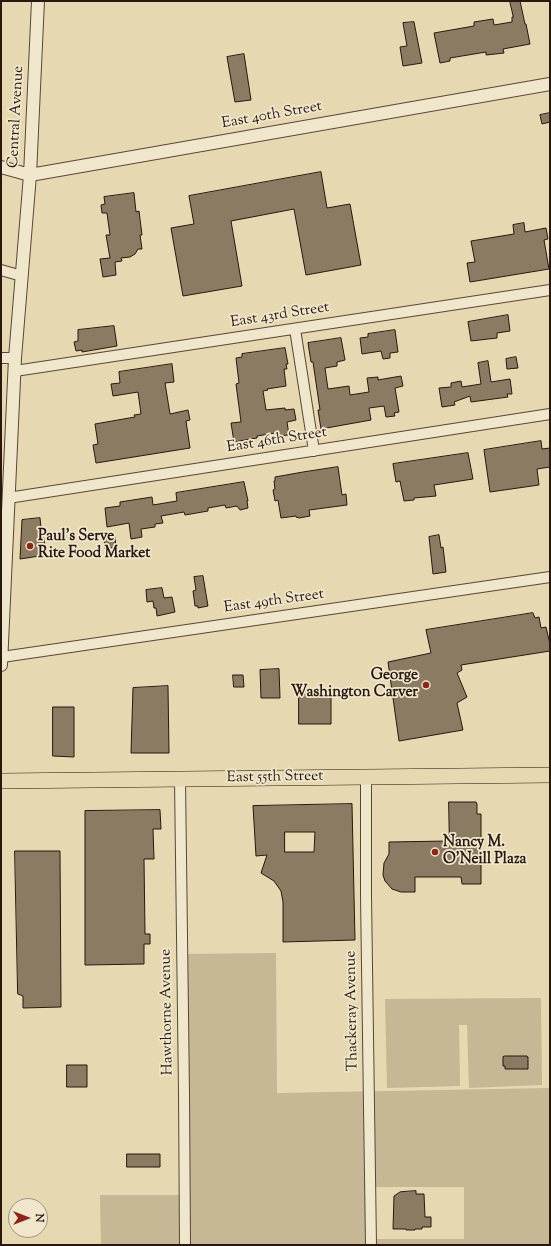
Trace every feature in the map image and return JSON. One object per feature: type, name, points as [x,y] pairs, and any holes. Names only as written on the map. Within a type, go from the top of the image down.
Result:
[{"type":"main road","name":"East 55th Street","points":[[1,781],[550,775]]},
{"type":"street","name":"Central Avenue","points":[[1,665],[8,498],[6,456],[15,371],[30,175],[38,1]]},
{"type":"street","name":"East 40th Street","points":[[1,167],[30,175],[550,84]]},
{"type":"street","points":[[1,270],[22,276]]},
{"type":"street","name":"East 43rd Street","points":[[15,371],[550,290]]},
{"type":"street","points":[[295,329],[314,451]]},
{"type":"street","points":[[1,358],[15,358]]},
{"type":"street","name":"East 46th Street","points":[[8,498],[550,414]]},
{"type":"street","name":"East 49th Street","points":[[2,658],[550,577]]},
{"type":"street","name":"Thackeray Avenue","points":[[366,777],[366,896],[371,1245]]},
{"type":"street","name":"Hawthorne Avenue","points":[[180,779],[185,1245]]},
{"type":"shaded area","points":[[276,953],[277,1093],[550,1088],[550,1245],[101,1245],[100,1195],[184,1195],[182,954]],"holes":[[[370,1187],[464,1187],[464,1239],[371,1239]]]},
{"type":"shaded area","points":[[541,998],[542,1085],[469,1088],[467,1025],[459,1025],[460,1086],[387,1088],[385,999]]},
{"type":"building","points":[[510,1],[520,1],[530,44],[503,49],[504,53],[486,55],[486,52],[450,58],[450,61],[440,63],[434,33],[474,26],[474,22],[493,19],[494,25],[512,22],[513,17]]},
{"type":"building","points":[[414,22],[422,63],[403,66],[400,47],[407,46],[403,23]]},
{"type":"building","points":[[244,54],[251,100],[235,102],[227,57]]},
{"type":"building","points":[[550,113],[550,122],[542,124],[540,115]]},
{"type":"building","points":[[321,172],[327,208],[350,204],[361,265],[306,275],[294,209],[231,221],[242,286],[183,296],[171,228],[194,224],[189,196]]},
{"type":"building","points":[[134,193],[136,212],[139,211],[142,249],[138,249],[135,254],[130,257],[121,258],[122,261],[115,262],[116,275],[103,277],[100,259],[110,258],[106,235],[110,235],[107,213],[102,213],[101,205],[105,204],[104,197]]},
{"type":"building","points":[[524,223],[525,232],[546,228],[548,239],[544,240],[549,269],[470,282],[467,263],[475,262],[471,241],[514,234],[513,225]]},
{"type":"building","points":[[508,315],[510,331],[497,333],[497,338],[471,341],[468,322]]},
{"type":"building","points":[[114,326],[117,346],[82,352],[82,350],[76,351],[74,342],[78,341],[78,330]]},
{"type":"building","points":[[395,330],[398,352],[390,353],[390,358],[383,359],[381,351],[362,354],[360,338],[368,337],[368,334]]},
{"type":"building","points":[[341,338],[345,360],[337,362],[337,366],[325,368],[328,389],[349,386],[350,395],[369,392],[367,378],[378,377],[378,380],[401,376],[403,386],[395,388],[399,412],[394,413],[395,416],[386,417],[384,406],[369,408],[371,420],[321,429],[318,410],[320,410],[313,362],[311,362],[308,343]]},
{"type":"building","points":[[285,348],[288,364],[286,364],[287,369],[284,369],[286,386],[263,391],[266,410],[285,408],[285,410],[294,409],[296,420],[287,422],[289,435],[276,436],[275,433],[234,442],[231,423],[241,422],[236,384],[239,383],[236,358],[242,357],[242,354]]},
{"type":"building","points":[[516,357],[518,368],[507,369],[506,359]]},
{"type":"building","points":[[488,361],[491,382],[510,379],[512,394],[507,394],[508,397],[471,402],[470,396],[454,402],[455,405],[442,407],[439,388],[451,387],[451,383],[461,381],[462,387],[481,384],[478,363]]},
{"type":"building","points":[[172,364],[174,382],[165,383],[170,414],[188,410],[190,420],[186,421],[190,448],[96,463],[93,445],[98,444],[95,424],[135,417],[134,415],[141,414],[138,392],[113,396],[111,384],[120,383],[119,372]]},
{"type":"building","points":[[541,441],[542,449],[550,448],[550,467],[537,469],[539,485],[490,492],[484,450]]},
{"type":"building","points":[[468,453],[473,479],[434,485],[436,496],[414,498],[414,500],[404,501],[400,481],[396,482],[393,464]]},
{"type":"building","points":[[338,467],[342,495],[346,494],[347,505],[309,510],[310,516],[299,518],[296,516],[281,518],[278,500],[275,501],[273,490],[275,489],[275,477]]},
{"type":"building","points":[[244,482],[248,508],[240,510],[237,506],[226,508],[225,505],[208,508],[208,511],[185,515],[184,512],[161,516],[163,523],[155,524],[155,527],[141,529],[142,537],[131,539],[129,523],[107,527],[105,508],[120,506],[120,502],[152,497],[153,505],[177,501],[176,493]]},
{"type":"building","points":[[40,518],[42,538],[44,538],[46,555],[20,559],[22,520]]},
{"type":"building","points":[[439,535],[441,548],[443,547],[446,572],[433,574],[429,537]]},
{"type":"building","points":[[115,537],[116,547],[105,549],[104,538]]},
{"type":"building","points":[[203,576],[208,606],[198,608],[198,606],[195,606],[193,591],[196,590],[194,577]]},
{"type":"building","points":[[162,588],[164,598],[172,597],[175,612],[157,616],[153,601],[147,602],[146,590]]},
{"type":"building","name":"George Washington Carver","points":[[533,613],[535,618],[539,617],[541,628],[546,627],[550,651],[461,665],[462,670],[457,673],[467,697],[457,703],[463,730],[399,741],[388,662],[431,653],[426,630]]},
{"type":"building","points":[[279,669],[280,698],[261,698],[260,670]]},
{"type":"building","points":[[233,675],[243,675],[244,687],[234,687]]},
{"type":"building","points":[[168,686],[169,753],[131,753],[133,688]]},
{"type":"building","points":[[299,694],[331,694],[331,724],[299,724]]},
{"type":"building","points":[[53,707],[74,707],[74,757],[53,756]]},
{"type":"building","name":"Nancy M. O'Neill Plaza","points":[[449,802],[476,802],[477,814],[481,814],[481,884],[462,884],[461,877],[415,877],[415,892],[401,892],[392,889],[385,881],[383,875],[384,863],[389,854],[389,842],[449,841]]},
{"type":"building","points":[[352,804],[355,940],[283,942],[283,902],[281,891],[274,881],[261,873],[267,855],[256,856],[253,806]],"holes":[[[285,832],[315,832],[314,852],[285,852]]]},
{"type":"building","points":[[160,810],[161,829],[153,829],[154,859],[144,859],[145,934],[150,934],[150,944],[144,944],[144,964],[85,965],[85,811]]},
{"type":"building","points":[[15,851],[60,851],[61,1007],[23,1008],[23,996],[18,994]]},
{"type":"building","points":[[527,1056],[528,1069],[505,1069],[505,1066],[503,1066],[503,1057]]},
{"type":"building","points":[[67,1065],[87,1065],[87,1087],[67,1087]]},
{"type":"building","points":[[127,1154],[160,1154],[160,1167],[127,1167]]},
{"type":"building","points":[[416,1191],[416,1194],[424,1194],[425,1217],[431,1217],[431,1227],[422,1227],[422,1229],[415,1230],[393,1229],[394,1196],[400,1192]]},
{"type":"place","name":"Paul's Serve Rite Food Market","points":[[30,546]]},
{"type":"place","name":"George Washington Carver","points":[[426,685]]},
{"type":"place","name":"Nancy M. O'Neill Plaza","points":[[435,852]]}]
